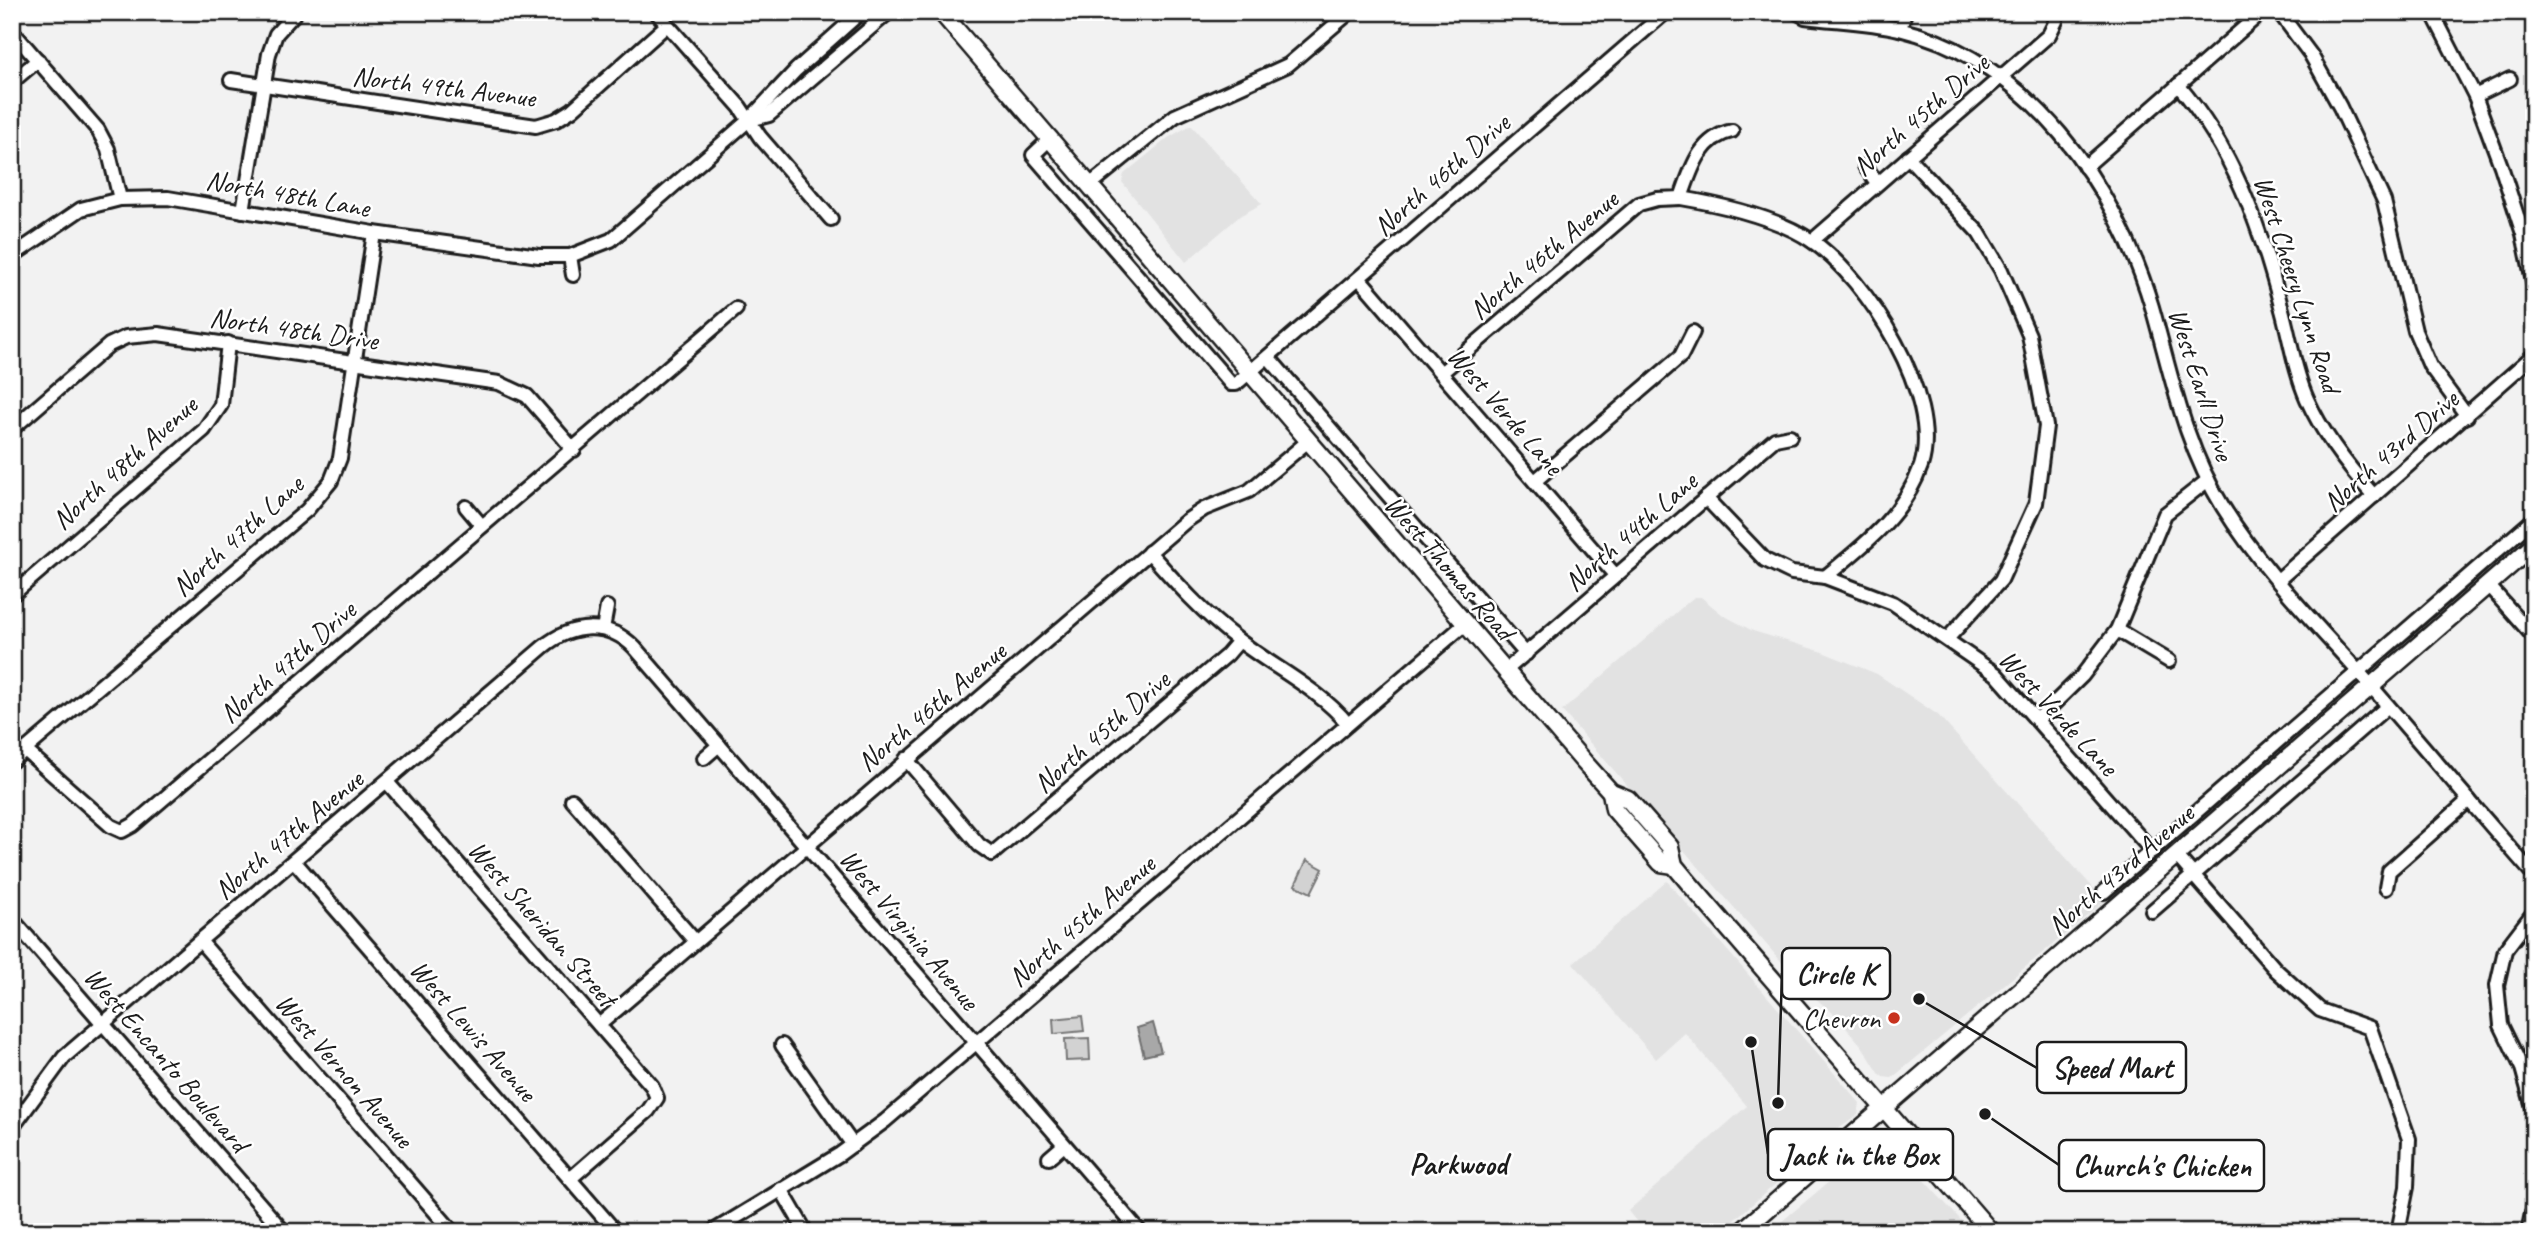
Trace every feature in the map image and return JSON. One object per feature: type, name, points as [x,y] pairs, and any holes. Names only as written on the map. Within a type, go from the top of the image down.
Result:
[{"type":"main road","name":"West Thomas Road","points":[[941,12],[1091,184],[1250,375],[1505,671],[1611,792],[1628,799],[1659,834],[1670,847],[1674,865],[1991,1232]]},
{"type":"main road","name":"North 43rd Avenue","points":[[1741,1232],[2534,545]]},
{"type":"street","points":[[243,211],[263,85],[276,34],[296,12]]},
{"type":"street","points":[[656,12],[831,219]]},
{"type":"street","name":"North 48th Lane","points":[[12,256],[82,209],[120,199],[168,198],[374,233],[539,256],[570,256],[611,240],[750,120],[796,70],[861,12]]},
{"type":"street","name":"North 48th Lane","points":[[750,120],[769,115],[889,12]]},
{"type":"street","points":[[1091,184],[1175,116],[1280,69],[1350,12]]},
{"type":"street","name":"North 46th Drive","points":[[1250,375],[1666,12]]},
{"type":"street","name":"West Earll Drive","points":[[1796,12],[1805,17],[1900,29],[1940,43],[2003,76],[2034,105],[2085,167],[2116,219],[2140,272],[2183,422],[2208,480],[2234,523],[2278,580],[2534,876]]},
{"type":"street","points":[[1900,29],[1905,12]]},
{"type":"street","points":[[2085,167],[2262,12]]},
{"type":"street","points":[[2279,12],[2311,55],[2346,119],[2384,201],[2415,331],[2430,366],[2467,416]]},
{"type":"street","points":[[2432,12],[2474,96],[2528,233],[2534,286]]},
{"type":"street","name":"North 45th Drive","points":[[1812,241],[2049,35],[2056,21]]},
{"type":"street","name":"North 49th Avenue","points":[[231,80],[536,126],[556,120],[572,110],[667,25]]},
{"type":"street","points":[[12,31],[98,130],[108,149],[120,199]]},
{"type":"street","points":[[12,82],[38,60]]},
{"type":"street","points":[[2474,96],[2510,79]]},
{"type":"street","name":"West Cheery Lynn Road","points":[[2179,85],[2198,108],[2240,180],[2260,232],[2307,398],[2341,456],[2374,496]]},
{"type":"street","points":[[1681,198],[1701,150],[1718,134],[1732,131]]},
{"type":"street","points":[[1051,138],[1033,155],[1231,384],[1250,375]]},
{"type":"street","points":[[1908,157],[1979,233],[2000,270],[2029,335],[2046,426],[2036,503],[2001,580],[1948,638]]},
{"type":"street","points":[[1866,166],[1877,183]]},
{"type":"street","name":"North 46th Avenue","points":[[1441,373],[1639,204],[1657,199],[1681,198],[1750,213],[1812,241],[1852,278],[1888,324],[1910,375],[1926,426],[1921,464],[1903,502],[1874,537],[1825,577]]},
{"type":"street","name":"North 47th Lane","points":[[12,761],[317,501],[331,481],[340,458],[374,233]]},
{"type":"street","points":[[570,256],[573,275]]},
{"type":"street","name":"West Verde Lane","points":[[1359,278],[1615,575]]},
{"type":"street","name":"North 47th Drive","points":[[25,750],[111,826],[122,831],[736,309]]},
{"type":"street","points":[[1535,481],[1682,356],[1693,332]]},
{"type":"street","name":"North 48th Drive","points":[[12,429],[109,345],[126,337],[158,334],[355,361],[513,388],[527,396],[573,450]]},
{"type":"street","name":"North 48th Avenue","points":[[12,595],[204,430],[221,405],[228,344]]},
{"type":"street","name":"North 43rd Drive","points":[[2278,580],[2534,355]]},
{"type":"street","name":"West Thomas Road","points":[[1269,358],[1526,654]]},
{"type":"street","name":"North 44th Lane","points":[[1505,671],[1775,439],[1790,436]]},
{"type":"street","name":"North 46th Avenue","points":[[599,1025],[1149,552],[1204,509],[1249,491],[1307,442]]},
{"type":"street","points":[[2038,719],[2082,676],[2117,630],[2165,514],[2208,480]]},
{"type":"street","name":"West Verde Lane","points":[[1706,498],[1765,560],[1792,573],[1825,577],[1893,603],[1948,638],[1996,674],[2152,851]]},
{"type":"street","points":[[466,507],[482,526]]},
{"type":"street","name":"North 43rd Avenue","points":[[2105,892],[2534,519]]},
{"type":"street","points":[[1149,552],[1195,606],[1239,641],[1317,693],[1348,724]]},
{"type":"street","points":[[2488,585],[2534,636]]},
{"type":"street","points":[[603,629],[607,607]]},
{"type":"street","name":"North 45th Avenue","points":[[712,1232],[853,1145],[1465,624]]},
{"type":"street","name":"West Virginia Avenue","points":[[603,629],[627,640],[1140,1232]]},
{"type":"street","name":"North 47th Avenue","points":[[12,1128],[54,1069],[103,1024],[551,640],[570,631],[603,629]]},
{"type":"street","points":[[2117,630],[2169,661]]},
{"type":"street","name":"North 45th Drive","points":[[906,759],[979,845],[992,854],[1227,655],[1239,641]]},
{"type":"street","name":"North 43rd Avenue","points":[[2152,911],[2388,706]]},
{"type":"street","points":[[704,758],[719,745]]},
{"type":"street","name":"West Sheridan Street","points":[[387,782],[652,1086],[657,1098],[648,1111],[570,1179]]},
{"type":"street","points":[[572,800],[695,941]]},
{"type":"street","points":[[2386,888],[2389,871],[2469,800]]},
{"type":"street","points":[[2176,855],[2276,970],[2320,1010],[2370,1028],[2409,1139],[2407,1187],[2398,1232]]},
{"type":"street","name":"West Lewis Avenue","points":[[294,861],[617,1232]]},
{"type":"street","points":[[2534,912],[2505,950],[2497,985],[2501,1025],[2522,1069],[2534,1111]]},
{"type":"street","name":"West Encanto Boulevard","points":[[14,925],[284,1232]]},
{"type":"street","name":"West Vernon Avenue","points":[[200,941],[453,1232]]},
{"type":"street","points":[[782,1045],[853,1145]]},
{"type":"street","points":[[1049,1158],[1064,1145]]},
{"type":"street","points":[[781,1189],[806,1232]]},
{"type":"street","points":[[2528,1232],[2534,1204]]},
{"type":"shaded area","points":[[1191,125],[1262,204],[1241,215],[1186,262],[1122,182],[1124,174],[1168,138]]},
{"type":"shaded area","points":[[1694,597],[1701,597],[1723,615],[1753,631],[1820,651],[1877,674],[1938,715],[2105,901],[1892,1078],[1883,1077],[1879,1073],[1862,1046],[1834,1014],[1807,991],[1562,711]]},
{"type":"shaded area","points":[[1307,860],[1323,869],[1311,893],[1295,885]]},
{"type":"shaded area","points":[[1667,881],[1860,1103],[1858,1115],[1802,1155],[1793,1169],[1720,1232],[1645,1232],[1628,1211],[1747,1106],[1685,1033],[1656,1059],[1573,963]]},
{"type":"shaded area","points":[[1082,1016],[1084,1031],[1054,1034],[1053,1019]]},
{"type":"shaded area","points":[[1153,1023],[1161,1052],[1144,1056],[1137,1028]]},
{"type":"shaded area","points":[[1089,1038],[1090,1060],[1066,1061],[1065,1039]]},
{"type":"shaded area","points":[[1880,1139],[1894,1141],[1919,1175],[1972,1232],[1769,1232]]},
{"type":"place","name":"Speed Mart","points":[[1919,999]]},
{"type":"place","name":"Chevron","points":[[1894,1018]]},
{"type":"place","name":"Jack in the Box","points":[[1751,1042]]},
{"type":"place","name":"Circle K","points":[[1778,1103]]},
{"type":"place","name":"Church's Chicken","points":[[1985,1114]]},
{"type":"district","name":"Parkwood","points":[[1458,1164]]}]
